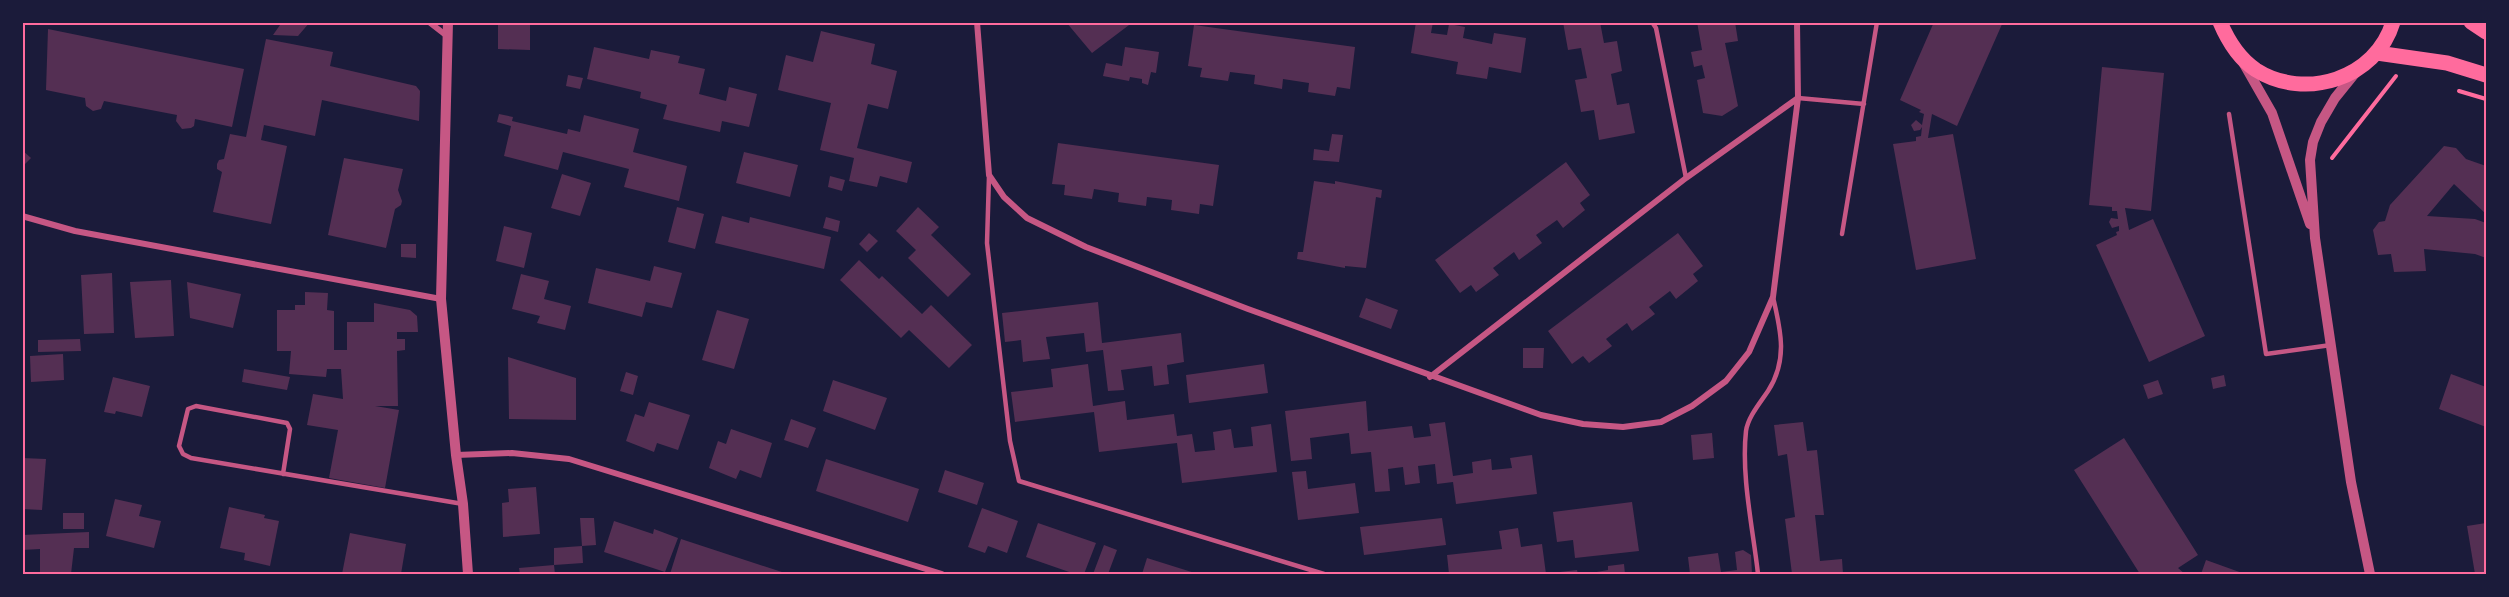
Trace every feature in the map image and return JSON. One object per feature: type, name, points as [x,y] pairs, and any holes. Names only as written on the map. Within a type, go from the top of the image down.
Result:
[{"type":"main road","points":[[2220,22],[2226,38],[2238,54],[2278,80],[2303,85],[2340,79],[2356,72],[2377,53],[2391,31],[2393,22]]},
{"type":"main road","points":[[2471,22],[2487,32]]},
{"type":"main road","points":[[2377,53],[2447,63],[2487,75]]},
{"type":"street","points":[[429,22],[448,36]]},
{"type":"street","points":[[448,22],[441,299],[463,504],[468,574]]},
{"type":"street","points":[[977,22],[989,175],[1004,197],[1027,218],[1056,233],[1248,309],[1541,415],[1582,424],[1623,427],[1660,422],[1692,406],[1726,381],[1749,352],[1773,297],[1798,98],[1797,22]]},
{"type":"street","points":[[2238,54],[2272,113],[2315,238]]},
{"type":"street","points":[[2356,72],[2335,98],[2320,122],[2310,160],[2315,238],[2351,482],[2370,574]]},
{"type":"street","points":[[1430,376],[1686,178],[1798,98]]},
{"type":"street","points":[[22,216],[75,231],[441,299]]},
{"type":"street","points":[[456,455],[512,453],[569,459],[942,574]]},
{"type":"lane","points":[[1652,22],[1656,28],[1686,178]]},
{"type":"lane","points":[[1842,234],[1877,22]]},
{"type":"lane","points":[[1798,98],[1864,104]]},
{"type":"lane","points":[[2229,114],[2266,354],[2331,345]]},
{"type":"lane","points":[[989,175],[987,243],[1010,441],[1019,481],[1324,574]]},
{"type":"lane","points":[[1758,574],[1745,458],[1746,428],[1780,367],[1783,349],[1773,297]]},
{"type":"lane","points":[[282,474],[290,429],[287,423],[196,406],[188,409],[180,446],[187,457],[282,474],[463,504]]},
{"type":"path","points":[[2332,158],[2396,76]]},
{"type":"building","points":[[276,22],[310,22],[298,36],[273,35],[280,25]]},
{"type":"building","points":[[498,22],[530,22],[530,50],[498,49]]},
{"type":"building","points":[[1066,22],[1133,22],[1092,53]]},
{"type":"building","points":[[1416,22],[1433,22],[1431,33],[1447,35],[1449,24],[1465,27],[1463,38],[1492,44],[1494,33],[1526,38],[1521,73],[1489,67],[1487,79],[1456,74],[1458,62],[1411,53]]},
{"type":"building","points":[[1563,22],[1600,22],[1604,43],[1617,41],[1622,71],[1611,74],[1617,105],[1629,103],[1635,133],[1599,140],[1594,110],[1581,112],[1575,80],[1587,78],[1581,48],[1568,50]]},
{"type":"building","points":[[1697,22],[1735,22],[1738,41],[1725,43],[1738,106],[1722,116],[1703,113],[1697,80],[1705,78],[1702,65],[1694,67],[1691,52],[1702,50]]},
{"type":"building","points":[[1934,22],[2003,22],[1957,126],[1932,114],[1928,138],[1953,134],[1976,259],[1916,270],[1893,144],[1916,141],[1916,137],[1921,136],[1922,127],[1914,131],[1911,125],[1916,120],[1922,125],[1924,114],[1919,112],[1921,110],[1900,100]]},
{"type":"building","points":[[1194,25],[1355,47],[1350,89],[1337,87],[1335,96],[1308,92],[1309,83],[1283,79],[1282,89],[1254,84],[1255,75],[1230,72],[1228,81],[1200,77],[1202,68],[1188,66]]},
{"type":"building","points":[[48,29],[244,69],[232,127],[195,119],[194,126],[182,129],[176,121],[177,115],[104,101],[101,109],[93,111],[86,106],[85,98],[46,90]]},
{"type":"building","points":[[821,31],[875,44],[871,64],[897,71],[888,109],[868,104],[857,148],[912,162],[907,183],[880,176],[877,187],[849,181],[854,158],[820,150],[831,103],[778,90],[786,55],[813,62]]},
{"type":"building","points":[[266,39],[333,52],[330,66],[416,86],[420,91],[419,121],[322,100],[315,136],[264,125],[261,140],[287,146],[271,224],[213,212],[222,172],[217,169],[217,164],[219,160],[224,159],[230,134],[246,137]]},
{"type":"building","points":[[594,47],[649,59],[651,50],[680,56],[678,63],[705,69],[699,94],[726,101],[729,87],[757,94],[749,127],[722,121],[720,132],[663,119],[667,105],[640,98],[641,92],[587,79]]},
{"type":"building","points":[[1125,47],[1159,52],[1156,73],[1151,72],[1148,85],[1142,83],[1142,79],[1130,77],[1129,81],[1103,76],[1106,63],[1122,66]]},
{"type":"building","points":[[2102,67],[2164,73],[2151,211],[2125,208],[2129,230],[2153,219],[2205,336],[2149,362],[2096,245],[2117,235],[2119,226],[2112,228],[2109,222],[2111,218],[2118,219],[2117,211],[2112,211],[2112,207],[2089,205]]},
{"type":"building","points":[[568,75],[583,78],[580,89],[566,86]]},
{"type":"building","points":[[499,114],[513,117],[512,121],[567,134],[568,129],[580,132],[584,115],[639,129],[633,152],[687,166],[679,201],[624,187],[629,169],[563,152],[558,170],[504,156],[511,126],[497,122]]},
{"type":"building","points":[[1332,134],[1343,135],[1339,162],[1313,160],[1314,149],[1329,151]]},
{"type":"building","points":[[1058,143],[1219,165],[1213,206],[1200,204],[1199,214],[1171,210],[1172,200],[1147,197],[1146,206],[1118,202],[1119,193],[1094,189],[1092,199],[1064,195],[1065,185],[1052,184]]},
{"type":"building","points":[[2444,146],[2456,148],[2466,159],[2486,166],[2486,214],[2454,184],[2427,216],[2475,219],[2486,223],[2486,258],[2475,254],[2424,249],[2426,271],[2394,272],[2391,254],[2378,255],[2373,230],[2379,222],[2385,221],[2390,205]]},
{"type":"building","points":[[22,150],[31,158],[22,167]]},
{"type":"building","points":[[744,152],[798,165],[790,197],[736,183]]},
{"type":"building","points":[[344,158],[403,169],[398,190],[402,201],[401,205],[395,209],[386,248],[328,235]]},
{"type":"building","points":[[1566,162],[1590,195],[1580,203],[1585,210],[1563,228],[1557,220],[1536,235],[1542,243],[1519,260],[1514,252],[1493,268],[1499,275],[1476,292],[1471,285],[1460,293],[1435,260]]},
{"type":"building","points":[[562,174],[591,183],[580,216],[551,208]]},
{"type":"building","points":[[830,176],[845,180],[842,191],[828,187]]},
{"type":"building","points":[[1314,181],[1335,184],[1335,181],[1382,190],[1381,198],[1376,197],[1366,268],[1345,266],[1345,268],[1297,259],[1298,252],[1303,252]]},
{"type":"building","points":[[677,207],[704,214],[695,249],[668,242]]},
{"type":"building","points":[[918,207],[939,227],[931,235],[971,274],[948,297],[908,258],[916,250],[896,231]]},
{"type":"building","points":[[722,216],[749,223],[750,217],[831,237],[824,269],[715,243]]},
{"type":"building","points":[[826,217],[840,221],[838,232],[823,228]]},
{"type":"building","points":[[504,226],[532,233],[524,268],[496,261]]},
{"type":"building","points":[[869,233],[878,241],[867,252],[859,244]]},
{"type":"building","points":[[1678,233],[1703,266],[1693,274],[1698,281],[1676,299],[1670,291],[1649,307],[1655,314],[1632,331],[1627,323],[1606,339],[1612,346],[1589,363],[1583,356],[1572,364],[1548,331]]},
{"type":"building","points":[[401,244],[416,244],[416,258],[401,257]]},
{"type":"building","points":[[859,260],[879,279],[882,276],[922,314],[931,305],[972,345],[949,368],[909,330],[901,338],[840,280]]},
{"type":"building","points":[[654,266],[682,273],[672,308],[646,302],[642,317],[588,303],[596,268],[650,281]]},
{"type":"building","points":[[112,273],[114,333],[84,334],[81,275]]},
{"type":"building","points":[[521,274],[549,281],[544,299],[571,306],[565,330],[537,323],[540,316],[512,309]]},
{"type":"building","points":[[171,280],[174,336],[135,338],[130,282]]},
{"type":"building","points":[[187,282],[241,294],[233,328],[190,318]]},
{"type":"building","points":[[305,292],[328,293],[327,310],[334,311],[334,350],[347,350],[347,322],[374,322],[374,303],[410,310],[417,316],[418,332],[397,332],[397,339],[405,339],[405,350],[397,351],[398,406],[375,406],[399,410],[385,488],[329,478],[338,430],[307,425],[313,394],[343,399],[341,369],[327,369],[326,377],[289,374],[291,351],[277,351],[277,310],[295,310],[295,305],[305,305]]},
{"type":"building","points":[[1366,298],[1398,310],[1391,329],[1359,317]]},
{"type":"building","points":[[1098,302],[1102,343],[1181,333],[1184,362],[1167,365],[1169,384],[1154,386],[1152,366],[1121,370],[1124,390],[1108,391],[1103,350],[1086,352],[1084,333],[1046,337],[1050,359],[1023,362],[1021,340],[1005,342],[1002,313]]},
{"type":"building","points":[[717,310],[749,319],[734,369],[702,360]]},
{"type":"building","points":[[80,339],[81,351],[38,352],[38,340]]},
{"type":"building","points":[[1523,348],[1544,348],[1543,368],[1523,368]]},
{"type":"building","points":[[63,354],[64,380],[31,382],[30,356]]},
{"type":"building","points":[[508,357],[576,378],[576,420],[509,419]]},
{"type":"building","points":[[1088,364],[1093,406],[1125,401],[1127,420],[1174,414],[1177,436],[1192,434],[1195,452],[1215,450],[1213,432],[1231,429],[1234,448],[1253,446],[1251,427],[1271,424],[1277,472],[1182,483],[1177,443],[1099,452],[1094,412],[1015,422],[1011,392],[1053,387],[1051,369]]},
{"type":"building","points":[[1264,364],[1268,393],[1189,403],[1186,375]]},
{"type":"building","points":[[244,369],[290,377],[287,390],[242,382]]},
{"type":"building","points":[[626,372],[638,376],[633,395],[620,391]]},
{"type":"building","points":[[2451,374],[2486,387],[2486,427],[2439,409]]},
{"type":"building","points":[[2224,375],[2226,386],[2213,389],[2211,378]]},
{"type":"building","points":[[113,377],[150,386],[142,417],[116,411],[115,414],[104,412]]},
{"type":"building","points":[[833,380],[887,398],[875,430],[823,411]]},
{"type":"building","points":[[2158,380],[2163,394],[2148,399],[2143,385]]},
{"type":"building","points":[[1366,401],[1368,431],[1412,426],[1414,438],[1431,436],[1429,424],[1445,422],[1453,476],[1473,473],[1472,462],[1491,459],[1492,470],[1512,468],[1510,458],[1532,455],[1537,494],[1456,504],[1453,482],[1437,484],[1435,464],[1418,466],[1420,483],[1405,485],[1403,467],[1388,469],[1390,491],[1375,492],[1371,452],[1351,454],[1349,433],[1310,438],[1312,459],[1291,461],[1285,411]]},
{"type":"building","points":[[649,402],[690,415],[678,450],[657,443],[654,452],[626,441],[635,414],[644,417]]},
{"type":"building","points":[[791,419],[816,428],[808,448],[784,440]]},
{"type":"building","points":[[1803,422],[1807,451],[1817,450],[1824,515],[1815,515],[1820,561],[1842,559],[1843,574],[1792,574],[1785,519],[1795,517],[1787,454],[1778,456],[1774,425]]},
{"type":"building","points":[[731,429],[772,443],[761,478],[740,470],[736,479],[709,468],[718,441],[726,444]]},
{"type":"building","points":[[1712,433],[1714,458],[1693,460],[1691,435]]},
{"type":"building","points":[[2124,438],[2198,555],[2178,568],[2185,574],[2140,574],[2074,470]]},
{"type":"building","points":[[22,458],[46,459],[42,510],[22,509]]},
{"type":"building","points":[[826,459],[919,489],[908,522],[816,491]]},
{"type":"building","points":[[945,470],[984,483],[977,505],[938,492]]},
{"type":"building","points":[[1306,471],[1308,489],[1355,483],[1359,513],[1298,520],[1292,472]]},
{"type":"building","points":[[536,487],[540,534],[503,537],[502,503],[509,502],[508,489]]},
{"type":"building","points":[[115,499],[142,505],[139,516],[161,521],[154,548],[106,536]]},
{"type":"building","points":[[1632,502],[1639,551],[1575,558],[1573,540],[1557,542],[1553,512]]},
{"type":"building","points":[[229,507],[265,515],[264,518],[279,521],[270,566],[244,560],[245,553],[220,548]]},
{"type":"building","points":[[982,508],[1018,521],[1007,553],[988,546],[985,553],[968,547]]},
{"type":"building","points":[[63,513],[84,513],[84,529],[63,529]]},
{"type":"building","points":[[580,518],[594,518],[596,545],[582,546]]},
{"type":"building","points":[[1442,518],[1446,545],[1364,555],[1360,527]]},
{"type":"building","points":[[614,521],[653,534],[654,529],[678,538],[665,572],[604,552]]},
{"type":"building","points":[[1038,523],[1096,543],[1084,574],[1075,574],[1026,557]]},
{"type":"building","points":[[2486,523],[2486,574],[2475,574],[2467,526]]},
{"type":"building","points":[[1518,528],[1521,547],[1542,544],[1546,574],[1449,574],[1447,555],[1502,549],[1499,531]]},
{"type":"building","points":[[89,532],[89,548],[74,548],[71,574],[40,574],[40,549],[22,550],[22,535]]},
{"type":"building","points":[[350,533],[406,544],[401,574],[342,574]]},
{"type":"building","points":[[681,539],[788,574],[670,574]]},
{"type":"building","points":[[1104,545],[1117,550],[1108,574],[1093,574]]},
{"type":"building","points":[[582,546],[583,563],[554,565],[554,548]]},
{"type":"building","points":[[1743,550],[1751,555],[1752,574],[1690,574],[1688,557],[1718,553],[1721,572],[1737,570],[1735,552]]},
{"type":"building","points":[[1147,558],[1198,574],[1142,574]]},
{"type":"building","points":[[2206,560],[2245,574],[2201,574]]},
{"type":"building","points":[[1624,564],[1625,574],[1585,574],[1608,570],[1608,566]]},
{"type":"building","points":[[554,565],[555,574],[520,574],[519,568]]},
{"type":"building","points":[[1577,570],[1578,574],[1560,574],[1560,572]]}]
